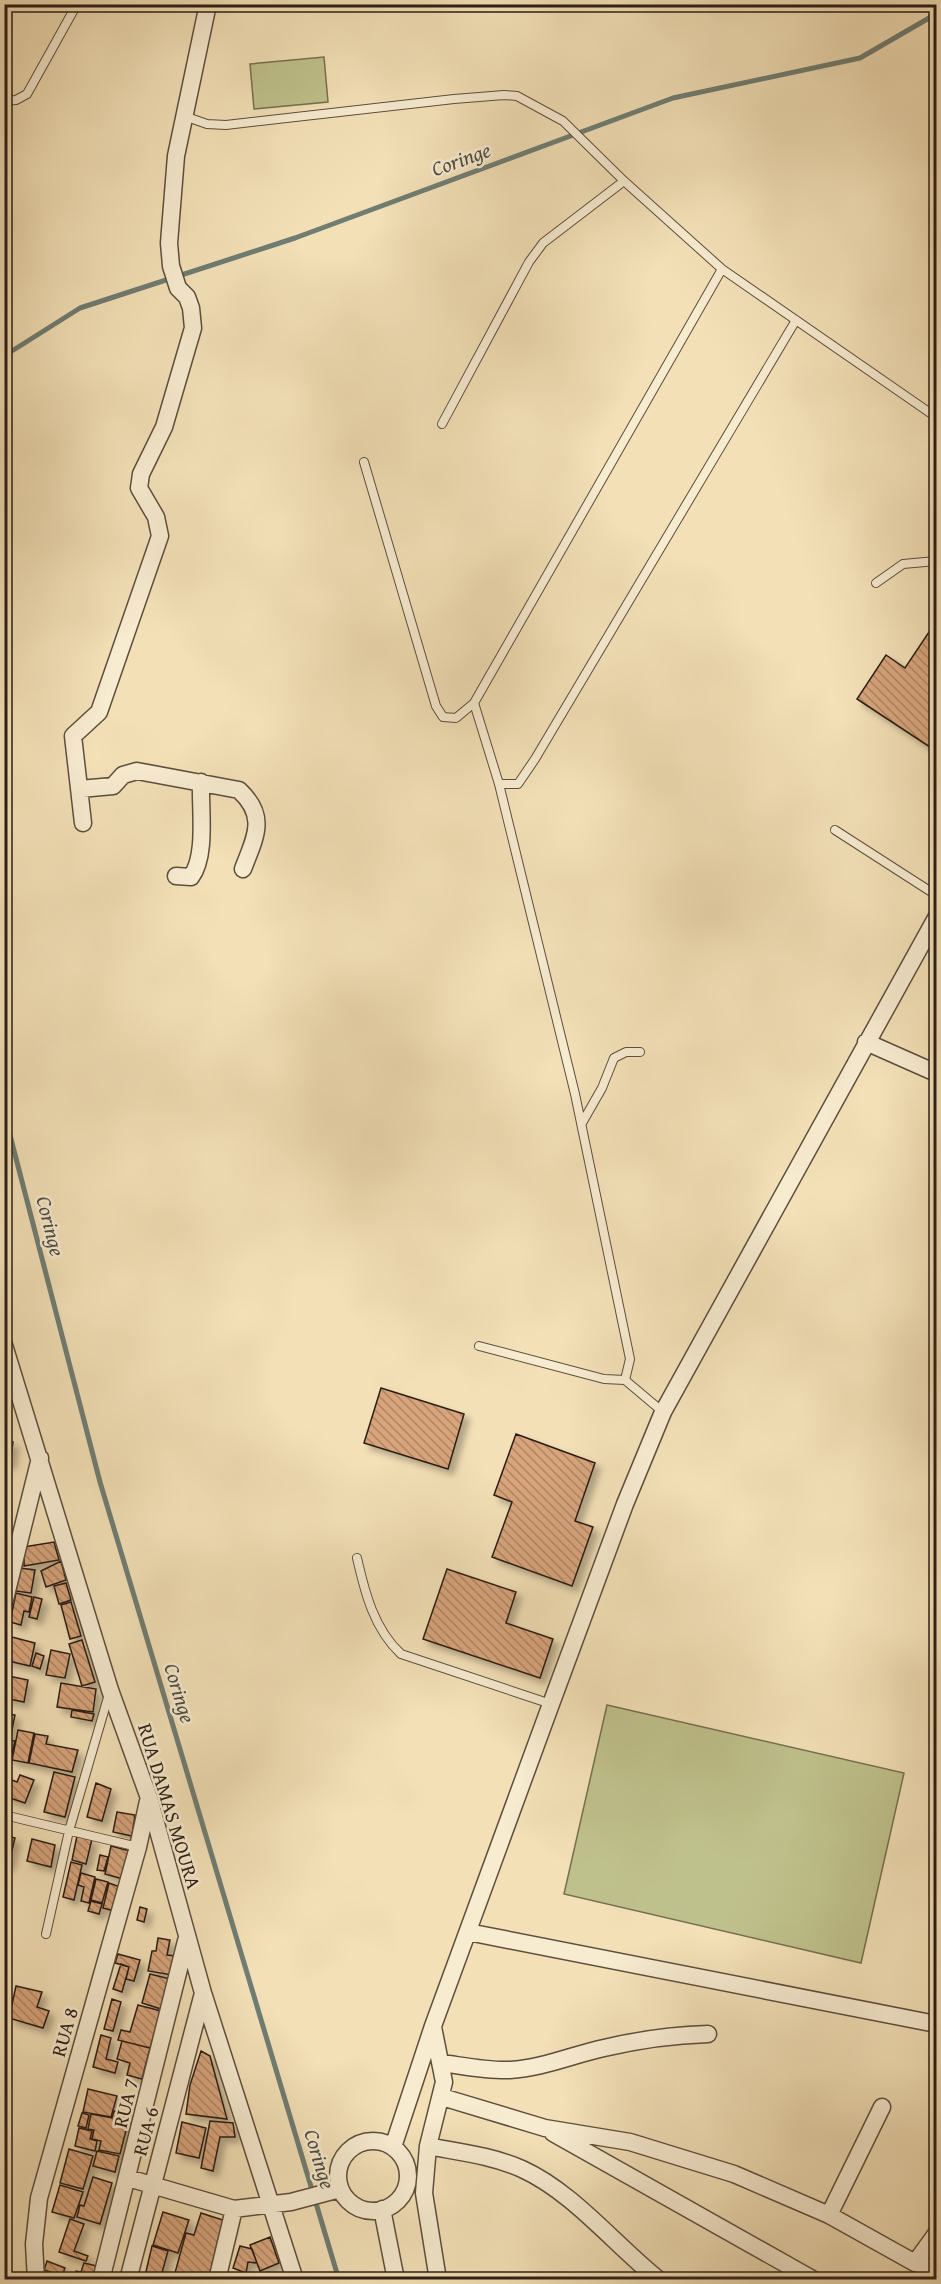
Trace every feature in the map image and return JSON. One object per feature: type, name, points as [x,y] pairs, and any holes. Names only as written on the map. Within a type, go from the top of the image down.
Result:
[{"type":"street","points":[[84,823],[73,736],[99,712],[160,536],[156,517],[139,488],[141,474],[164,427],[193,328],[191,308],[187,297],[178,288],[171,266],[169,243],[176,156],[208,4]]},
{"type":"street","points":[[80,789],[114,786],[123,775],[137,771],[239,790],[251,802],[257,815],[257,831],[243,869]]},
{"type":"street","points":[[176,876],[191,877],[196,870],[202,846],[201,782]]},
{"type":"street","points":[[393,2147],[433,2026],[551,1704],[625,1504],[663,1412],[936,918]]},
{"type":"street","points":[[866,1042],[936,1073]]},
{"type":"street","name":"RUA DAMAS MOURA","points":[[4,1345],[110,1690],[149,1798],[203,1993],[295,2280]]},
{"type":"street","points":[[4,1603],[40,1458]]},
{"type":"street","name":"RUA 8","points":[[36,2280],[34,2244],[39,2198],[138,1847],[149,1798]]},
{"type":"street","points":[[468,1932],[936,2024]]},
{"type":"street","name":"RUA 7","points":[[101,2280],[187,1936]]},
{"type":"street","name":"RUA 6","points":[[128,2280],[203,1993]]},
{"type":"street","points":[[433,2026],[442,2063],[442,2097],[428,2146],[424,2193],[438,2280]]},
{"type":"street","points":[[442,2063],[509,2070],[536,2067],[602,2048],[674,2036],[708,2034]]},
{"type":"street","points":[[442,2097],[545,2128],[630,2142],[734,2174],[829,2215],[915,2263],[936,2270]]},
{"type":"street","points":[[829,2215],[882,2108]]},
{"type":"street","points":[[545,2128],[814,2280]]},
{"type":"street","points":[[128,2178],[234,2209],[272,2206],[335,2191],[353,2204],[372,2211],[382,2210],[400,2197],[405,2187],[405,2165],[393,2147],[371,2141],[351,2148],[339,2167],[335,2191]]},
{"type":"street","points":[[428,2146],[500,2161],[523,2169],[562,2194],[659,2280]]},
{"type":"street","points":[[217,2280],[234,2209]]},
{"type":"street","points":[[382,2210],[396,2280]]},
{"type":"street","points":[[915,2263],[936,2235]]},
{"type":"lane","points":[[4,101],[16,100],[27,94],[40,76],[77,4]]},
{"type":"lane","points":[[184,116],[207,124],[226,125],[504,94],[517,96],[563,121],[624,181],[722,269],[936,417]]},
{"type":"lane","points":[[442,424],[529,262],[543,243],[624,181]]},
{"type":"lane","points":[[364,462],[435,706],[443,717],[456,718],[474,703],[722,269]]},
{"type":"lane","points":[[499,784],[518,784],[536,759],[796,320]]},
{"type":"lane","points":[[876,583],[903,564],[936,561]]},
{"type":"lane","points":[[474,703],[499,784],[582,1123],[630,1359],[625,1380]]},
{"type":"lane","points":[[835,830],[936,895]]},
{"type":"lane","points":[[582,1123],[602,1088],[614,1058],[626,1052],[640,1052]]},
{"type":"lane","points":[[479,1346],[604,1379],[625,1380],[663,1412]]},
{"type":"lane","points":[[357,1558],[371,1610],[387,1641],[401,1654],[551,1704]]},
{"type":"lane","points":[[46,1934],[69,1831],[110,1690]]},
{"type":"lane","points":[[4,1815],[138,1847]]},
{"type":"green space","points":[[324,57],[328,102],[254,109],[250,64]]},
{"type":"green space","points":[[607,1705],[904,1773],[861,1963],[564,1894]]},
{"type":"building","points":[[933,626],[936,628],[936,751],[857,699],[886,655],[905,668]]},
{"type":"building","points":[[381,1388],[464,1414],[448,1469],[364,1443]]},
{"type":"building","points":[[516,1434],[595,1463],[575,1521],[593,1527],[572,1586],[492,1557],[512,1502],[494,1495]]},
{"type":"building","points":[[4,1441],[13,1442],[10,1463],[5,1462],[4,1468]]},
{"type":"building","points":[[54,1542],[59,1560],[24,1566],[24,1547]]},
{"type":"building","points":[[61,1561],[66,1580],[46,1587],[41,1571]]},
{"type":"building","points":[[20,1568],[35,1570],[31,1593],[16,1591]]},
{"type":"building","points":[[447,1569],[516,1592],[506,1623],[553,1639],[540,1678],[423,1639]]},
{"type":"building","points":[[66,1583],[71,1600],[59,1604],[54,1586]]},
{"type":"building","points":[[16,1593],[32,1597],[29,1612],[24,1611],[21,1625],[10,1622]]},
{"type":"building","points":[[34,1597],[42,1599],[37,1619],[29,1617]]},
{"type":"building","points":[[71,1602],[81,1636],[70,1639],[61,1605]]},
{"type":"building","points":[[8,1636],[35,1643],[30,1666],[4,1660]]},
{"type":"building","points":[[82,1640],[95,1682],[82,1686],[69,1644]]},
{"type":"building","points":[[51,1650],[70,1654],[65,1678],[46,1675]]},
{"type":"building","points":[[36,1653],[44,1656],[40,1669],[32,1666]]},
{"type":"building","points":[[4,1675],[28,1680],[24,1702],[4,1698]]},
{"type":"building","points":[[61,1683],[96,1689],[93,1712],[57,1707]]},
{"type":"building","points":[[72,1710],[94,1714],[92,1721],[71,1717]]},
{"type":"building","points":[[4,1713],[15,1715],[10,1739],[4,1738]]},
{"type":"building","points":[[18,1730],[34,1733],[28,1763],[12,1760]]},
{"type":"building","points":[[35,1734],[48,1736],[46,1744],[78,1750],[72,1772],[29,1763]]},
{"type":"building","points":[[4,1739],[15,1741],[11,1757],[4,1756]]},
{"type":"building","points":[[54,1772],[75,1777],[65,1817],[44,1812]]},
{"type":"building","points":[[20,1775],[34,1780],[25,1803],[4,1796],[7,1778],[17,1782]]},
{"type":"building","points":[[96,1783],[111,1789],[102,1821],[87,1817]]},
{"type":"building","points":[[117,1812],[135,1815],[132,1836],[113,1832]]},
{"type":"building","points":[[4,1835],[15,1838],[8,1866],[4,1865]]},
{"type":"building","points":[[77,1836],[92,1839],[86,1864],[72,1860]]},
{"type":"building","points":[[32,1839],[55,1845],[51,1867],[27,1861]]},
{"type":"building","points":[[111,1846],[130,1851],[123,1879],[105,1874]]},
{"type":"building","points":[[100,1855],[108,1857],[104,1871],[97,1870]]},
{"type":"building","points":[[71,1862],[82,1865],[74,1900],[63,1897]]},
{"type":"building","points":[[81,1873],[95,1877],[89,1903],[81,1901],[84,1887],[78,1885]]},
{"type":"building","points":[[96,1879],[108,1882],[102,1903],[91,1900]]},
{"type":"building","points":[[109,1883],[120,1887],[114,1911],[103,1908]]},
{"type":"building","points":[[91,1901],[102,1904],[99,1914],[88,1911]]},
{"type":"building","points":[[140,1907],[147,1909],[144,1922],[137,1920]]},
{"type":"building","points":[[158,1938],[170,1940],[167,1955],[176,1956],[172,1975],[148,1971],[152,1951],[156,1951]]},
{"type":"building","points":[[118,1954],[140,1960],[134,1981],[126,1979],[129,1967],[115,1963]]},
{"type":"building","points":[[121,1964],[129,1967],[122,1992],[113,1989]]},
{"type":"building","points":[[150,1974],[170,1979],[161,2009],[142,2003]]},
{"type":"building","points":[[16,1986],[42,1992],[37,2007],[49,2011],[43,2028],[9,2018]]},
{"type":"building","points":[[112,1999],[121,2002],[113,2031],[104,2029]]},
{"type":"building","points":[[138,2005],[161,2011],[150,2048],[118,2040],[121,2030],[130,2032]]},
{"type":"building","points":[[101,2035],[111,2038],[106,2059],[118,2062],[115,2073],[93,2067]]},
{"type":"building","points":[[122,2041],[150,2048],[142,2079],[127,2075],[130,2063],[117,2059]]},
{"type":"building","points":[[201,2051],[210,2056],[227,2119],[186,2114],[190,2085]]},
{"type":"building","points":[[88,2089],[117,2096],[111,2117],[83,2112]]},
{"type":"building","points":[[114,2111],[130,2115],[120,2154],[99,2150],[101,2141],[92,2139],[94,2130],[88,2129],[91,2114],[112,2118]]},
{"type":"building","points":[[82,2113],[89,2115],[86,2128],[78,2126]]},
{"type":"building","points":[[210,2121],[233,2123],[235,2137],[220,2137],[213,2171],[201,2168]]},
{"type":"building","points":[[182,2122],[206,2128],[199,2158],[176,2153]]},
{"type":"building","points":[[79,2128],[92,2131],[90,2139],[97,2141],[95,2151],[75,2146]]},
{"type":"building","points":[[69,2149],[93,2156],[83,2189],[60,2183]]},
{"type":"building","points":[[97,2151],[119,2156],[115,2172],[93,2166]]},
{"type":"building","points":[[93,2177],[112,2183],[100,2224],[77,2217],[80,2205],[84,2206]]},
{"type":"building","points":[[60,2185],[83,2192],[74,2218],[52,2212]]},
{"type":"building","points":[[163,2212],[189,2220],[178,2253],[153,2245]]},
{"type":"building","points":[[201,2213],[229,2222],[213,2280],[173,2280],[186,2233],[194,2235]]},
{"type":"building","points":[[70,2219],[84,2224],[74,2251],[88,2256],[86,2261],[59,2252]]},
{"type":"building","points":[[270,2237],[279,2263],[260,2271],[250,2245]]},
{"type":"building","points":[[152,2246],[168,2251],[160,2280],[144,2280]]},
{"type":"building","points":[[240,2246],[252,2249],[257,2263],[248,2262],[246,2273],[233,2268]]},
{"type":"building","points":[[47,2261],[65,2268],[62,2276],[44,2270]]},
{"type":"building","points":[[84,2263],[97,2266],[94,2280],[68,2280],[69,2277],[74,2278],[76,2271],[81,2272]]},
{"type":"waterway","name":"Coringe","points":[[4,356],[80,308],[295,238],[673,98],[860,58],[936,14]]},
{"type":"waterway","name":"Coringe","points":[[4,1112],[100,1482],[339,2280]]}]
